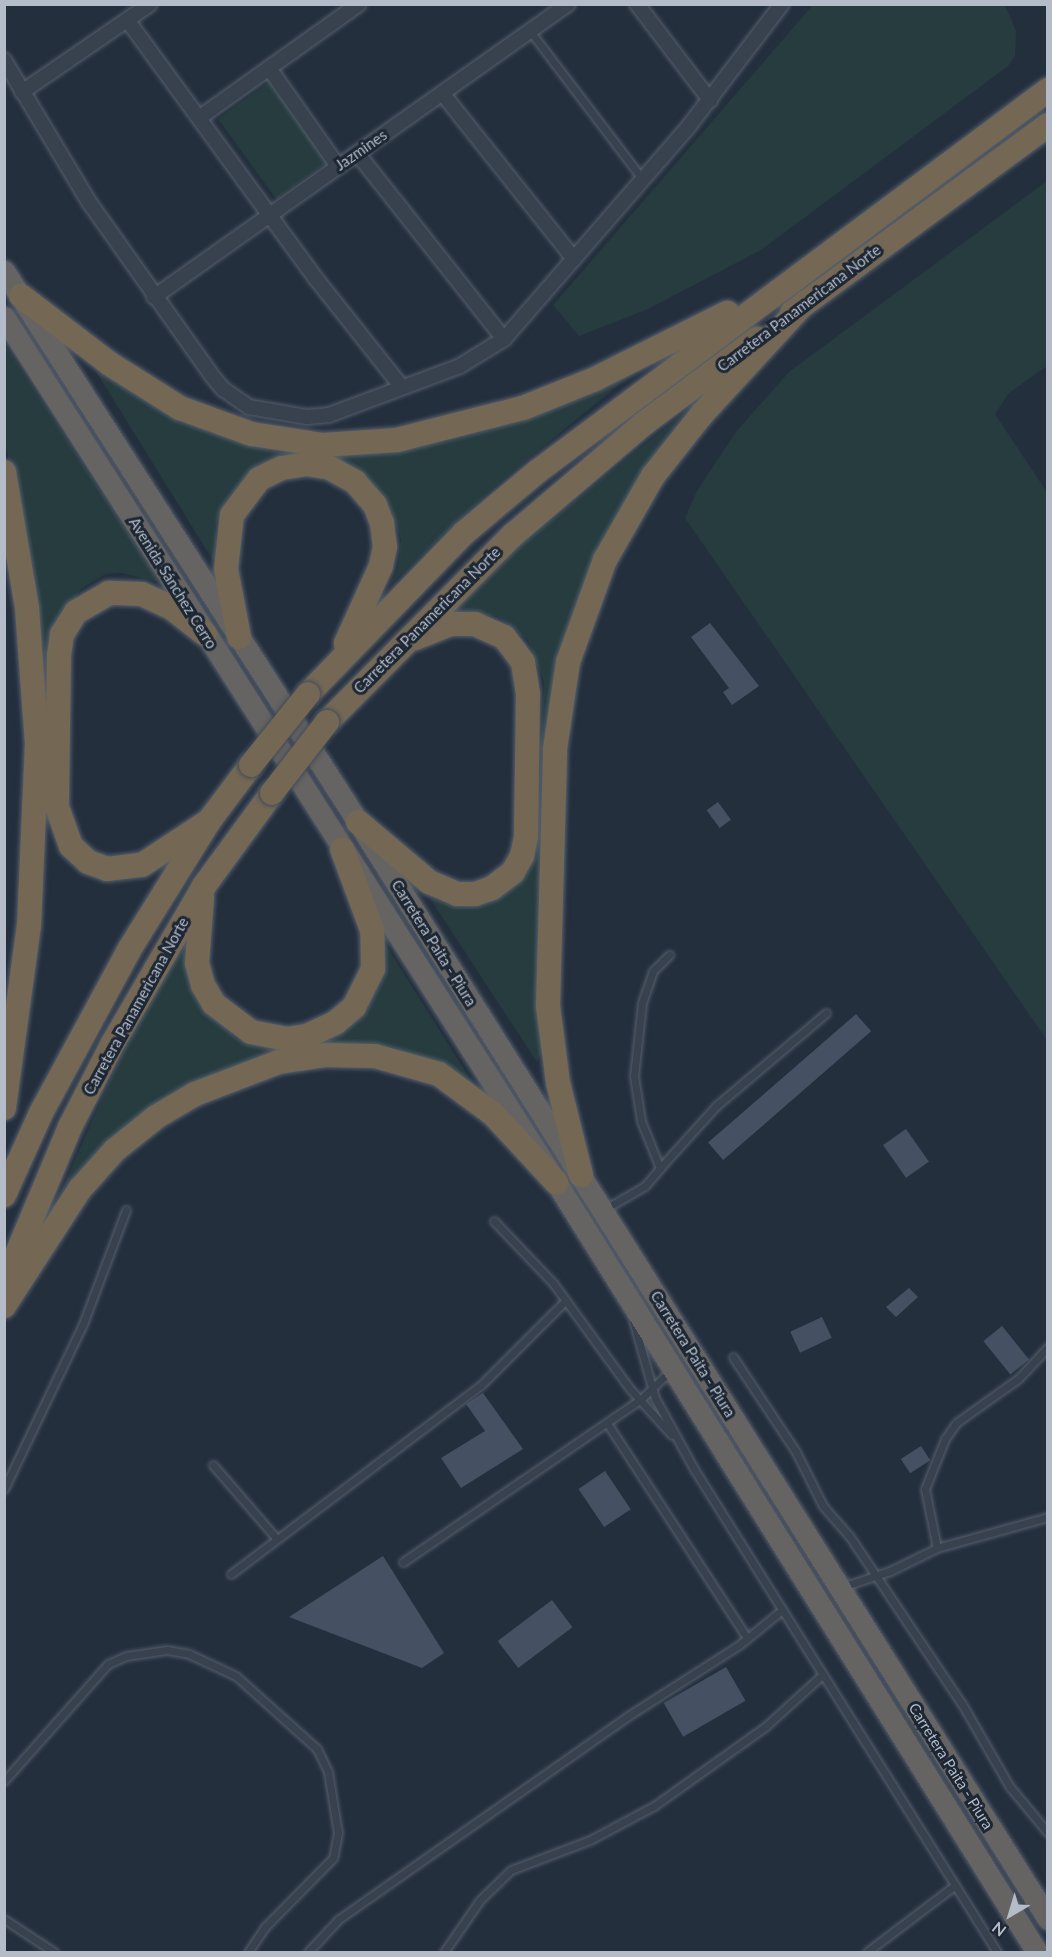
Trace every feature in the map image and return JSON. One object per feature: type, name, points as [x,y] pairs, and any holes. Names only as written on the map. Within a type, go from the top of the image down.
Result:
[{"type":"highway","name":"Carretera Panamericana Norte","points":[[4,1195],[84,1029],[209,821],[250,765],[336,662],[464,533],[626,403],[1047,90]]},
{"type":"highway","name":"Carretera Panamericana Norte","points":[[4,1285],[70,1127],[118,1033],[204,886],[327,722],[398,648],[514,534],[642,425],[1047,125]]},
{"type":"highway","name":"Avenida Sánchez Cerro","points":[[4,271],[337,790]]},
{"type":"highway","points":[[21,297],[110,364],[180,408],[252,434],[347,444],[430,433],[523,408],[595,379],[788,282]]},
{"type":"highway","points":[[581,1175],[558,1083],[548,1006],[555,748],[568,662],[605,560],[653,476],[702,414],[804,303]]},
{"type":"highway","name":"Avenida Sánchez Cerro","points":[[4,317],[342,849]]},
{"type":"highway","points":[[240,637],[225,555],[229,526],[237,506],[251,487],[276,471],[306,464],[330,468],[346,476],[369,496],[382,523],[385,546],[377,579],[336,662]]},
{"type":"highway","points":[[4,472],[27,608],[37,743],[29,925],[4,1108]]},
{"type":"highway","points":[[205,634],[172,608],[142,594],[109,593],[76,612],[63,634],[59,655],[57,807],[71,846],[88,862],[106,870],[142,865],[209,821]]},
{"type":"highway","points":[[358,822],[429,882],[457,894],[475,894],[500,884],[518,865],[525,848],[528,694],[520,655],[497,632],[461,623],[437,628],[398,648]]},
{"type":"highway","name":"Carretera Paita - Piura","points":[[337,790],[1047,1919]]},
{"type":"highway","points":[[204,886],[196,949],[199,974],[207,994],[222,1013],[251,1032],[287,1039],[306,1036],[335,1023],[354,1007],[373,969],[372,930],[342,849]]},
{"type":"highway","name":"Carretera Paita - Piura","points":[[342,849],[556,1182],[1037,1953]]},
{"type":"highway","points":[[4,1306],[80,1189],[115,1150],[156,1117],[195,1094],[279,1062],[326,1055],[375,1056],[439,1074],[480,1102],[556,1182]]},
{"type":"street","points":[[22,92],[150,4]]},
{"type":"street","points":[[199,118],[359,4]]},
{"type":"street","points":[[543,4],[552,16]]},
{"type":"street","name":"Jazmines","points":[[154,297],[568,4]]},
{"type":"street","points":[[637,4],[710,100]]},
{"type":"street","points":[[4,60],[89,202],[154,297],[223,389],[249,407],[284,416],[329,415],[401,386],[460,366],[504,339],[710,100],[782,4]]},
{"type":"street","points":[[128,21],[401,386]]},
{"type":"street","points":[[269,68],[338,166]]},
{"type":"street","points":[[442,93],[574,259]]},
{"type":"street","points":[[357,153],[504,339]]},
{"type":"lane","points":[[530,31],[643,180]]},
{"type":"lane","points":[[660,1168],[659,1158],[641,1122],[634,1076],[642,1003],[653,971],[669,955]]},
{"type":"lane","points":[[603,1210],[645,1186],[716,1106],[826,1014]]},
{"type":"lane","points":[[4,1489],[83,1324],[126,1210]]},
{"type":"lane","points":[[494,1221],[566,1300],[640,1400],[680,1443]]},
{"type":"lane","points":[[626,1297],[652,1391],[680,1443],[996,1953]]},
{"type":"lane","points":[[231,1574],[481,1385],[566,1300]]},
{"type":"lane","points":[[937,1548],[925,1489],[945,1439],[956,1424],[1018,1378],[1047,1347]]},
{"type":"lane","points":[[733,1357],[796,1452],[823,1506],[850,1537],[873,1577],[962,1704],[1010,1787],[1047,1833]]},
{"type":"lane","points":[[403,1562],[640,1400],[652,1391],[671,1369]]},
{"type":"lane","points":[[607,1423],[747,1638]]},
{"type":"lane","points":[[213,1465],[276,1538]]},
{"type":"lane","points":[[839,1587],[873,1577],[937,1548],[1047,1517]]},
{"type":"lane","points":[[308,1953],[349,1912],[628,1716],[747,1638],[782,1610]]},
{"type":"lane","points":[[4,1781],[108,1664],[126,1656],[167,1650],[189,1654],[236,1676],[317,1749],[328,1773],[339,1833],[333,1858],[265,1927],[248,1953]]},
{"type":"lane","points":[[444,1953],[480,1900],[512,1870],[590,1840],[654,1806],[766,1726],[822,1675]]},
{"type":"lane","points":[[867,1953],[954,1886]]},
{"type":"lane","points":[[4,1919],[54,1953]]},
{"type":"green space","points":[[813,5],[1005,5],[1016,31],[1015,56],[1008,66],[761,250],[648,309],[579,336],[553,305]]},
{"type":"green space","points":[[269,82],[327,162],[276,199],[218,119]]},
{"type":"green space","points":[[1047,181],[1047,366],[1009,393],[995,414],[1047,492],[1047,1040],[685,518],[697,491],[736,432],[789,372]]},
{"type":"green space","points":[[4,343],[159,582],[121,573],[106,574],[82,588],[48,637],[46,687],[18,501],[5,443]]},
{"type":"green space","points":[[87,357],[233,439],[293,454],[278,457],[254,470],[226,501],[215,526],[219,570]]},
{"type":"green space","points":[[637,370],[496,485],[390,585],[398,568],[401,539],[390,509],[367,477],[320,455],[392,453],[455,440],[525,420]]},
{"type":"green space","points":[[698,401],[672,434],[553,700],[539,789],[544,682],[528,640],[497,616],[460,613],[441,618],[515,550]]},
{"type":"green space","points":[[539,817],[542,1052],[537,1062],[429,897],[444,903],[470,906],[497,897],[536,843]]},
{"type":"green space","points":[[189,937],[201,1005],[237,1039],[284,1052],[244,1063],[53,1209],[122,1054]]},
{"type":"green space","points":[[382,939],[474,1085],[452,1069],[390,1046],[369,1042],[313,1046],[361,1014],[371,1000],[383,971]]},
{"type":"building","points":[[710,623],[759,686],[732,705],[723,692],[729,688],[691,637]]},
{"type":"building","points":[[718,802],[731,820],[720,828],[707,810]]},
{"type":"building","points":[[856,1014],[871,1031],[723,1160],[708,1143]]},
{"type":"building","points":[[906,1129],[929,1162],[906,1178],[883,1145]]},
{"type":"building","points":[[909,1288],[918,1297],[896,1317],[886,1307]]},
{"type":"building","points":[[822,1317],[832,1338],[800,1353],[790,1332]]},
{"type":"building","points":[[1002,1326],[1029,1359],[1010,1375],[983,1341]]},
{"type":"building","points":[[483,1393],[523,1449],[461,1488],[441,1458],[485,1431],[466,1404]]},
{"type":"building","points":[[921,1446],[930,1460],[910,1473],[901,1459]]},
{"type":"building","points":[[605,1471],[631,1509],[604,1527],[578,1489]]},
{"type":"building","points":[[383,1556],[444,1653],[422,1668],[289,1617]]},
{"type":"building","points":[[552,1600],[572,1627],[518,1668],[498,1641]]},
{"type":"building","points":[[726,1667],[746,1701],[683,1737],[664,1703]]}]
